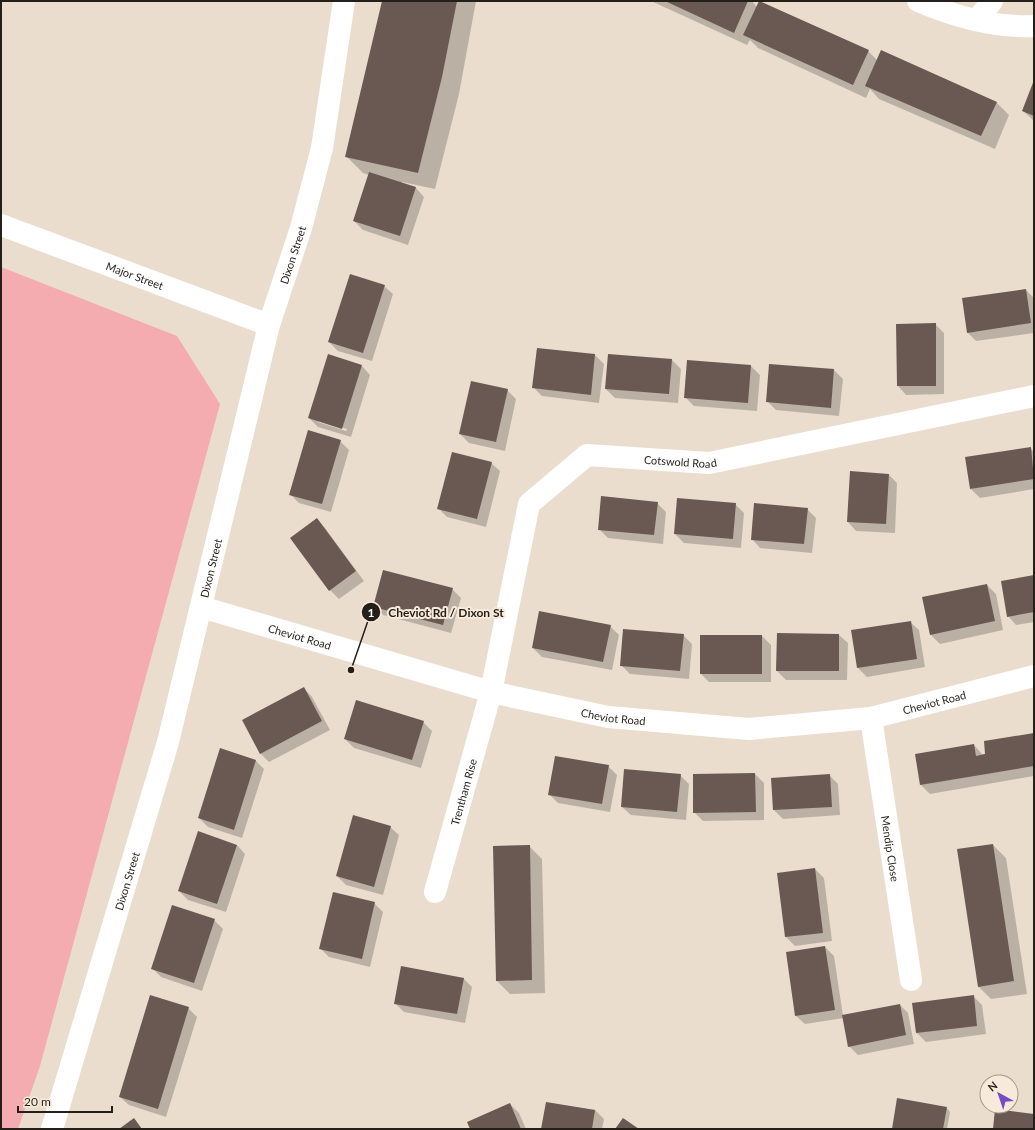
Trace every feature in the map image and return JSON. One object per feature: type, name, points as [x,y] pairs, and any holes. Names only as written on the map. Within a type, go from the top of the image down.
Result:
[{"type":"street","name":"Dixon Street","points":[[52,1129],[168,742],[269,325],[301,228],[322,148],[344,1]]},
{"type":"street","points":[[918,1],[932,8],[977,20],[1018,27],[1034,26]]},
{"type":"street","points":[[977,20],[992,1]]},
{"type":"street","name":"Major Street","points":[[1,225],[269,325]]},
{"type":"street","name":"Cotswold Road","points":[[491,692],[529,504],[587,455],[709,462],[1034,396]]},
{"type":"street","name":"Cheviot Road","points":[[201,607],[491,692],[608,717],[749,729],[871,718],[1034,676]]},
{"type":"street","name":"Trentham Rise","points":[[435,892],[491,692]]},
{"type":"street","name":"Mendip Close","points":[[871,718],[911,980]]},
{"type":"shaded area","points":[[1,267],[177,336],[220,404],[40,1066],[18,1129],[1,1129]]},
{"type":"building","points":[[382,1],[457,1],[442,77],[418,173],[345,157]]},
{"type":"building","points":[[665,1],[748,1],[734,33]]},
{"type":"building","points":[[759,1],[869,50],[853,85],[743,35]]},
{"type":"building","points":[[881,50],[997,102],[981,136],[865,86]]},
{"type":"building","points":[[1034,80],[1034,116],[1022,111]]},
{"type":"building","points":[[369,172],[416,187],[400,236],[353,221]]},
{"type":"building","points":[[350,274],[385,285],[363,353],[328,342]]},
{"type":"building","points":[[1026,289],[1031,323],[967,333],[962,298]]},
{"type":"building","points":[[936,323],[936,386],[897,386],[896,324]]},
{"type":"building","points":[[537,348],[595,354],[591,395],[532,388]]},
{"type":"building","points":[[328,354],[362,365],[342,429],[308,418]]},
{"type":"building","points":[[608,354],[672,359],[669,394],[605,389]]},
{"type":"building","points":[[687,360],[751,365],[748,403],[684,398]]},
{"type":"building","points":[[769,364],[834,369],[831,408],[766,402]]},
{"type":"building","points":[[471,381],[508,389],[496,442],[459,434]]},
{"type":"building","points":[[308,430],[341,440],[322,504],[289,495]]},
{"type":"building","points":[[1031,447],[1034,479],[970,489],[965,457]]},
{"type":"building","points":[[452,452],[492,462],[477,519],[437,509]]},
{"type":"building","points":[[850,471],[889,474],[886,524],[847,522]]},
{"type":"building","points":[[601,496],[658,502],[654,535],[598,530]]},
{"type":"building","points":[[677,498],[736,503],[733,539],[674,534]]},
{"type":"building","points":[[754,503],[808,508],[804,544],[751,540]]},
{"type":"building","points":[[317,518],[356,571],[329,591],[290,538]]},
{"type":"building","points":[[383,570],[453,588],[443,625],[373,607]]},
{"type":"building","points":[[1034,575],[1034,612],[1007,617],[1001,581]]},
{"type":"building","points":[[987,584],[995,621],[930,635],[922,597]]},
{"type":"building","points":[[539,611],[611,625],[603,662],[532,648]]},
{"type":"building","points":[[911,621],[917,659],[857,668],[851,630]]},
{"type":"building","points":[[623,629],[684,634],[680,671],[620,666]]},
{"type":"building","points":[[777,633],[839,634],[839,671],[776,671]]},
{"type":"building","points":[[700,635],[762,635],[762,674],[700,674]]},
{"type":"building","points":[[304,687],[322,721],[260,754],[242,720]]},
{"type":"building","points":[[356,700],[424,721],[412,760],[344,739]]},
{"type":"building","points":[[1034,733],[1034,766],[920,785],[915,754],[974,744],[976,756],[985,754],[984,741]]},
{"type":"building","points":[[220,748],[256,760],[234,830],[198,818]]},
{"type":"building","points":[[555,756],[609,765],[602,804],[548,795]]},
{"type":"building","points":[[624,769],[681,774],[677,812],[621,807]]},
{"type":"building","points":[[755,773],[756,812],[693,813],[693,774]]},
{"type":"building","points":[[830,774],[832,807],[773,810],[771,778]]},
{"type":"building","points":[[353,815],[391,826],[374,887],[336,876]]},
{"type":"building","points":[[198,831],[237,845],[217,904],[178,891]]},
{"type":"building","points":[[993,844],[1014,981],[978,987],[957,849]]},
{"type":"building","points":[[530,845],[532,980],[496,981],[493,846]]},
{"type":"building","points":[[815,868],[823,933],[785,937],[777,873]]},
{"type":"building","points":[[333,892],[375,902],[362,959],[319,949]]},
{"type":"building","points":[[172,905],[215,919],[194,983],[151,969]]},
{"type":"building","points":[[825,946],[835,1010],[795,1016],[786,952]]},
{"type":"building","points":[[401,966],[464,978],[457,1014],[394,1004]]},
{"type":"building","points":[[150,995],[189,1007],[158,1109],[119,1097]]},
{"type":"building","points":[[974,995],[977,1026],[916,1033],[912,1003]]},
{"type":"building","points":[[900,1004],[906,1035],[848,1047],[842,1015]]},
{"type":"building","points":[[897,1098],[947,1107],[943,1129],[892,1129]]},
{"type":"building","points":[[546,1102],[595,1110],[592,1129],[541,1129]]},
{"type":"building","points":[[510,1103],[521,1129],[470,1129],[467,1122]]},
{"type":"building","points":[[1019,1112],[1034,1114],[1034,1129],[993,1129],[994,1114],[1019,1114]]},
{"type":"building","points":[[134,1118],[142,1129],[119,1129]]},
{"type":"building","points":[[623,1118],[639,1129],[615,1129]]},
{"type":"place","name":"Cheviot Rd / Dixon St","points":[[351,670]]}]
